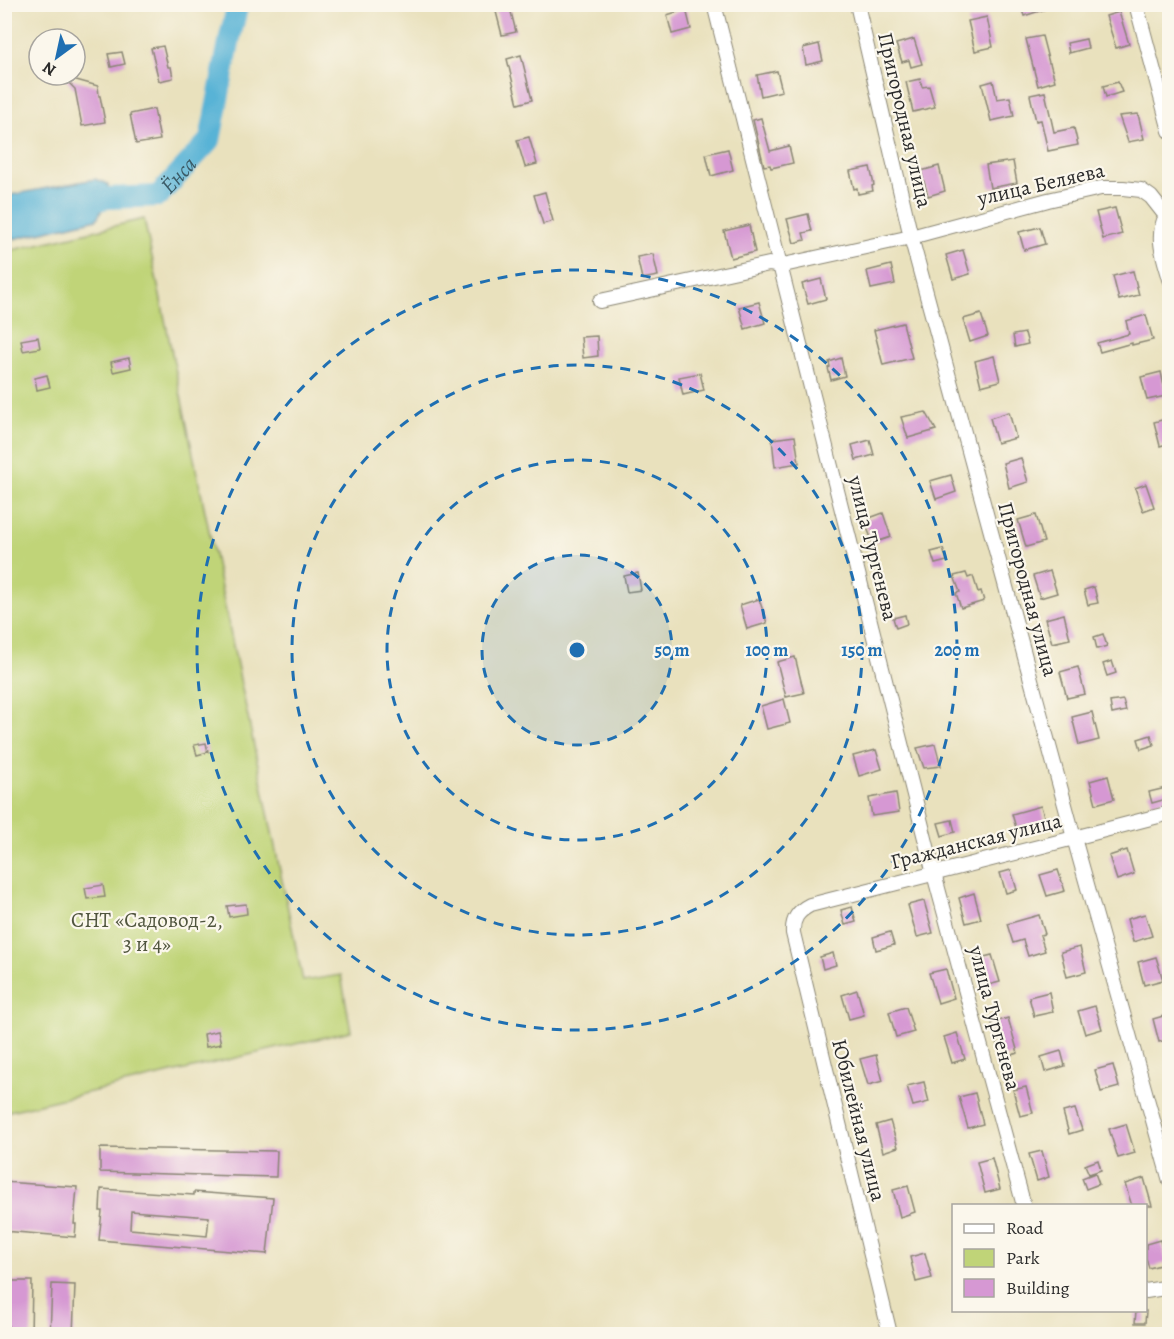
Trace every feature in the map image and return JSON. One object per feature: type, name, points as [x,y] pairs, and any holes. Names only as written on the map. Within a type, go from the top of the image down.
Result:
[{"type":"street","name":"улица Тургенева","points":[[714,4],[934,874],[1023,1204]]},
{"type":"street","name":"Пригородная улица","points":[[857,4],[911,237],[1074,838],[1170,1181]]},
{"type":"street","points":[[1136,4],[1170,131]]},
{"type":"street","name":"улица Беляева","points":[[600,302],[769,264],[779,266],[911,237],[1101,188],[1141,190],[1168,214]]},
{"type":"street","points":[[1168,214],[1162,223],[1160,246],[1170,279]]},
{"type":"street","name":"Гражданская улица","points":[[796,915],[810,905],[1170,813]]},
{"type":"street","name":"Юбилейная улица","points":[[796,915],[792,924],[793,933],[890,1335]]},
{"type":"street","points":[[1147,1291],[1170,1287]]},
{"type":"green space","name":"СНТ «Садовод-2, 3 и 4»","points":[[144,219],[303,981],[341,975],[351,1031],[5,1112],[4,252]]},
{"type":"water","points":[[95,179],[108,184],[108,198],[97,219],[5,241],[5,196]]},
{"type":"building","points":[[494,4],[509,4],[516,32],[502,35]]},
{"type":"building","points":[[1020,4],[1051,4],[1052,7],[1024,16]]},
{"type":"building","points":[[686,9],[691,29],[672,34],[667,15]]},
{"type":"building","points":[[1119,12],[1129,44],[1116,48],[1106,16]]},
{"type":"building","points":[[987,17],[993,47],[975,51],[968,21]]},
{"type":"building","points":[[1042,36],[1055,81],[1038,86],[1026,39]]},
{"type":"building","points":[[914,39],[922,64],[911,67],[909,60],[902,62],[896,44]]},
{"type":"building","points":[[1086,39],[1088,48],[1069,53],[1067,43]]},
{"type":"building","points":[[819,44],[823,61],[806,65],[803,48]]},
{"type":"building","points":[[163,46],[173,78],[159,81],[151,48]]},
{"type":"building","points":[[122,52],[125,64],[111,67],[108,54]]},
{"type":"building","points":[[521,55],[532,100],[518,104],[507,59]]},
{"type":"building","points":[[777,71],[782,91],[761,96],[757,75]]},
{"type":"building","points":[[920,79],[922,87],[929,86],[935,107],[913,112],[906,82]]},
{"type":"building","points":[[993,81],[997,99],[1010,97],[1014,116],[991,121],[982,84]]},
{"type":"building","points":[[1118,82],[1122,92],[1106,97],[1103,86]]},
{"type":"building","points":[[87,83],[98,86],[105,122],[82,126],[73,87],[87,87]]},
{"type":"building","points":[[1045,92],[1054,132],[1074,128],[1078,145],[1048,151],[1041,120],[1036,121],[1030,95]]},
{"type":"building","points":[[154,109],[160,140],[136,144],[130,114]]},
{"type":"building","points":[[1138,114],[1144,139],[1128,142],[1119,116]]},
{"type":"building","points":[[761,118],[770,151],[789,146],[793,163],[771,168],[770,165],[764,166],[753,120]]},
{"type":"building","points":[[529,137],[537,164],[525,167],[517,140]]},
{"type":"building","points":[[728,149],[733,170],[711,176],[706,154]]},
{"type":"building","points":[[1013,161],[1017,183],[990,188],[986,165]]},
{"type":"building","points":[[939,166],[945,191],[928,196],[921,171]]},
{"type":"building","points":[[870,167],[873,191],[858,194],[857,188],[854,189],[850,171]]},
{"type":"building","points":[[545,192],[553,221],[543,224],[534,195]]},
{"type":"building","points":[[1115,208],[1122,234],[1103,239],[1096,212]]},
{"type":"building","points":[[808,214],[812,231],[803,233],[805,240],[794,243],[787,219]]},
{"type":"building","points":[[749,225],[755,252],[731,258],[724,231]]},
{"type":"building","points":[[1040,227],[1045,244],[1024,250],[1019,232]]},
{"type":"building","points":[[963,250],[970,274],[953,279],[946,255]]},
{"type":"building","points":[[653,254],[658,276],[642,279],[637,257]]},
{"type":"building","points":[[891,265],[895,284],[871,289],[867,271]]},
{"type":"building","points":[[1133,271],[1139,295],[1119,300],[1113,276]]},
{"type":"building","points":[[821,279],[826,299],[808,304],[802,284]]},
{"type":"building","points":[[759,302],[765,323],[745,329],[739,307]]},
{"type":"building","points":[[981,314],[988,336],[970,342],[963,319]]},
{"type":"building","points":[[1146,315],[1153,340],[1100,352],[1097,343],[1129,334],[1126,321]]},
{"type":"building","points":[[903,323],[912,358],[883,365],[874,330]]},
{"type":"building","points":[[1025,333],[1028,344],[1015,347],[1013,335]]},
{"type":"building","points":[[597,336],[598,356],[583,358],[581,337]]},
{"type":"building","points":[[38,337],[40,348],[23,351],[21,340]]},
{"type":"building","points":[[994,356],[1000,381],[981,386],[975,361]]},
{"type":"building","points":[[129,358],[131,368],[113,372],[111,362]]},
{"type":"building","points":[[841,358],[845,376],[831,380],[829,362]]},
{"type":"building","points":[[1161,372],[1166,396],[1147,400],[1141,377]]},
{"type":"building","points":[[700,373],[704,390],[683,395],[679,377]]},
{"type":"building","points":[[47,375],[50,387],[37,390],[35,378]]},
{"type":"building","points":[[926,412],[936,430],[908,438],[901,417]]},
{"type":"building","points":[[1009,412],[1016,438],[997,443],[990,418]]},
{"type":"building","points":[[1170,418],[1170,443],[1160,446],[1154,422]]},
{"type":"building","points":[[795,436],[799,463],[775,467],[772,439]]},
{"type":"building","points":[[870,440],[874,455],[856,460],[852,445]]},
{"type":"building","points":[[1021,458],[1028,482],[1009,488],[1003,463]]},
{"type":"building","points":[[951,475],[956,492],[936,499],[930,481]]},
{"type":"building","points":[[1146,484],[1154,507],[1143,511],[1135,488]]},
{"type":"building","points":[[883,513],[891,537],[873,543],[864,520]]},
{"type":"building","points":[[1036,515],[1044,542],[1026,547],[1018,520]]},
{"type":"building","points":[[943,549],[947,561],[935,564],[931,552]]},
{"type":"building","points":[[1050,571],[1057,593],[1040,598],[1033,576]]},
{"type":"building","points":[[638,573],[641,590],[627,592],[624,576]]},
{"type":"building","points":[[966,573],[968,578],[973,576],[978,592],[981,591],[984,601],[961,608],[956,593],[960,592],[954,576]]},
{"type":"building","points":[[1094,587],[1098,603],[1088,605],[1084,590]]},
{"type":"building","points":[[759,599],[767,623],[747,629],[740,605]]},
{"type":"building","points":[[1064,614],[1070,639],[1052,643],[1045,619]]},
{"type":"building","points":[[905,615],[907,624],[896,628],[893,618]]},
{"type":"building","points":[[1103,634],[1107,646],[1097,649],[1094,637]]},
{"type":"building","points":[[795,657],[804,693],[786,697],[777,662]]},
{"type":"building","points":[[1112,661],[1116,673],[1107,676],[1103,664]]},
{"type":"building","points":[[1078,667],[1085,694],[1067,698],[1060,672]]},
{"type":"building","points":[[784,699],[790,723],[767,729],[761,706]]},
{"type":"building","points":[[1123,700],[1126,711],[1112,714],[1110,702]]},
{"type":"building","points":[[1092,712],[1099,740],[1079,745],[1072,717]]},
{"type":"building","points":[[1151,735],[1154,745],[1141,749],[1138,739]]},
{"type":"building","points":[[206,743],[208,752],[197,755],[194,745]]},
{"type":"building","points":[[935,744],[941,766],[924,768],[917,748]]},
{"type":"building","points":[[876,750],[882,769],[859,776],[853,756]]},
{"type":"building","points":[[1108,776],[1114,799],[1096,804],[1090,781]]},
{"type":"building","points":[[1170,787],[1170,798],[1152,803],[1149,792]]},
{"type":"building","points":[[896,793],[899,812],[872,816],[869,798]]},
{"type":"building","points":[[1041,806],[1045,820],[1016,828],[1012,814]]},
{"type":"building","points":[[952,820],[955,832],[942,836],[938,823]]},
{"type":"building","points":[[1127,850],[1134,874],[1117,880],[1109,856]]},
{"type":"building","points":[[1011,870],[1017,890],[1006,893],[1000,873]]},
{"type":"building","points":[[1058,870],[1065,891],[1047,896],[1040,875]]},
{"type":"building","points":[[103,885],[105,897],[87,899],[85,888]]},
{"type":"building","points":[[974,893],[981,919],[966,923],[959,898]]},
{"type":"building","points":[[924,901],[933,933],[917,937],[908,905]]},
{"type":"building","points":[[246,904],[247,914],[229,917],[227,906]]},
{"type":"building","points":[[852,907],[856,922],[845,925],[841,910]]},
{"type":"building","points":[[1145,914],[1152,936],[1133,942],[1127,919]]},
{"type":"building","points":[[1039,915],[1045,934],[1040,935],[1045,951],[1028,956],[1023,940],[1013,943],[1007,924]]},
{"type":"building","points":[[890,932],[894,945],[876,950],[873,937]]},
{"type":"building","points":[[1080,947],[1086,972],[1067,977],[1061,952]]},
{"type":"building","points":[[833,953],[836,965],[823,969],[820,957]]},
{"type":"building","points":[[992,955],[1000,982],[984,986],[976,959]]},
{"type":"building","points":[[1156,957],[1163,980],[1144,985],[1138,962]]},
{"type":"building","points":[[946,969],[954,998],[938,1003],[929,973]]},
{"type":"building","points":[[857,990],[864,1015],[849,1019],[842,995]]},
{"type":"building","points":[[1049,992],[1053,1012],[1034,1016],[1029,997]]},
{"type":"building","points":[[1095,1006],[1102,1029],[1085,1034],[1078,1011]]},
{"type":"building","points":[[906,1007],[914,1032],[896,1037],[889,1012]]},
{"type":"building","points":[[1170,1014],[1170,1039],[1159,1042],[1153,1019]]},
{"type":"building","points":[[1008,1018],[1018,1053],[1001,1058],[992,1023]]},
{"type":"building","points":[[218,1031],[221,1044],[206,1047],[204,1034]]},
{"type":"building","points":[[957,1033],[965,1059],[952,1063],[944,1037]]},
{"type":"building","points":[[1061,1051],[1065,1066],[1045,1072],[1041,1057]]},
{"type":"building","points":[[876,1055],[883,1081],[868,1085],[860,1059]]},
{"type":"building","points":[[1113,1065],[1119,1087],[1101,1092],[1095,1070]]},
{"type":"building","points":[[924,1082],[929,1102],[913,1106],[907,1086]]},
{"type":"building","points":[[1026,1087],[1033,1113],[1020,1116],[1013,1090]]},
{"type":"building","points":[[975,1093],[983,1124],[968,1128],[959,1097]]},
{"type":"building","points":[[1075,1109],[1082,1130],[1069,1134],[1063,1112]]},
{"type":"building","points":[[890,1121],[898,1147],[883,1152],[876,1125]]},
{"type":"building","points":[[1126,1124],[1135,1153],[1118,1158],[1109,1129]]},
{"type":"building","points":[[100,1148],[277,1151],[276,1177],[100,1172]]},
{"type":"building","points":[[1042,1151],[1049,1177],[1037,1181],[1029,1154]]},
{"type":"building","points":[[992,1158],[1000,1189],[985,1193],[977,1162]]},
{"type":"building","points":[[1098,1160],[1101,1170],[1089,1174],[1085,1165]]},
{"type":"building","points":[[1095,1173],[1099,1184],[1086,1189],[1082,1178]]},
{"type":"building","points":[[1144,1178],[1152,1206],[1131,1204],[1125,1184]]},
{"type":"building","points":[[4,1182],[77,1187],[75,1237],[4,1231]]},
{"type":"building","points":[[908,1186],[915,1212],[900,1217],[893,1190]]},
{"type":"building","points":[[101,1189],[194,1195],[194,1192],[273,1198],[267,1254],[99,1240],[102,1211],[100,1211]],"holes":[[[131,1211],[209,1217],[207,1236],[130,1229]]]},
{"type":"building","points":[[1160,1240],[1167,1263],[1149,1268],[1147,1244]]},
{"type":"building","points":[[925,1253],[932,1278],[916,1282],[910,1257]]},
{"type":"building","points":[[9,1281],[32,1281],[31,1335],[8,1335]]},
{"type":"building","points":[[52,1284],[75,1285],[73,1335],[50,1335]]},
{"type":"building","points":[[1136,1312],[1146,1312],[1145,1323],[1135,1323]]},
{"type":"waterway","name":"Ёнса","points":[[78,204],[108,198],[158,196],[210,140],[238,4]]}]
